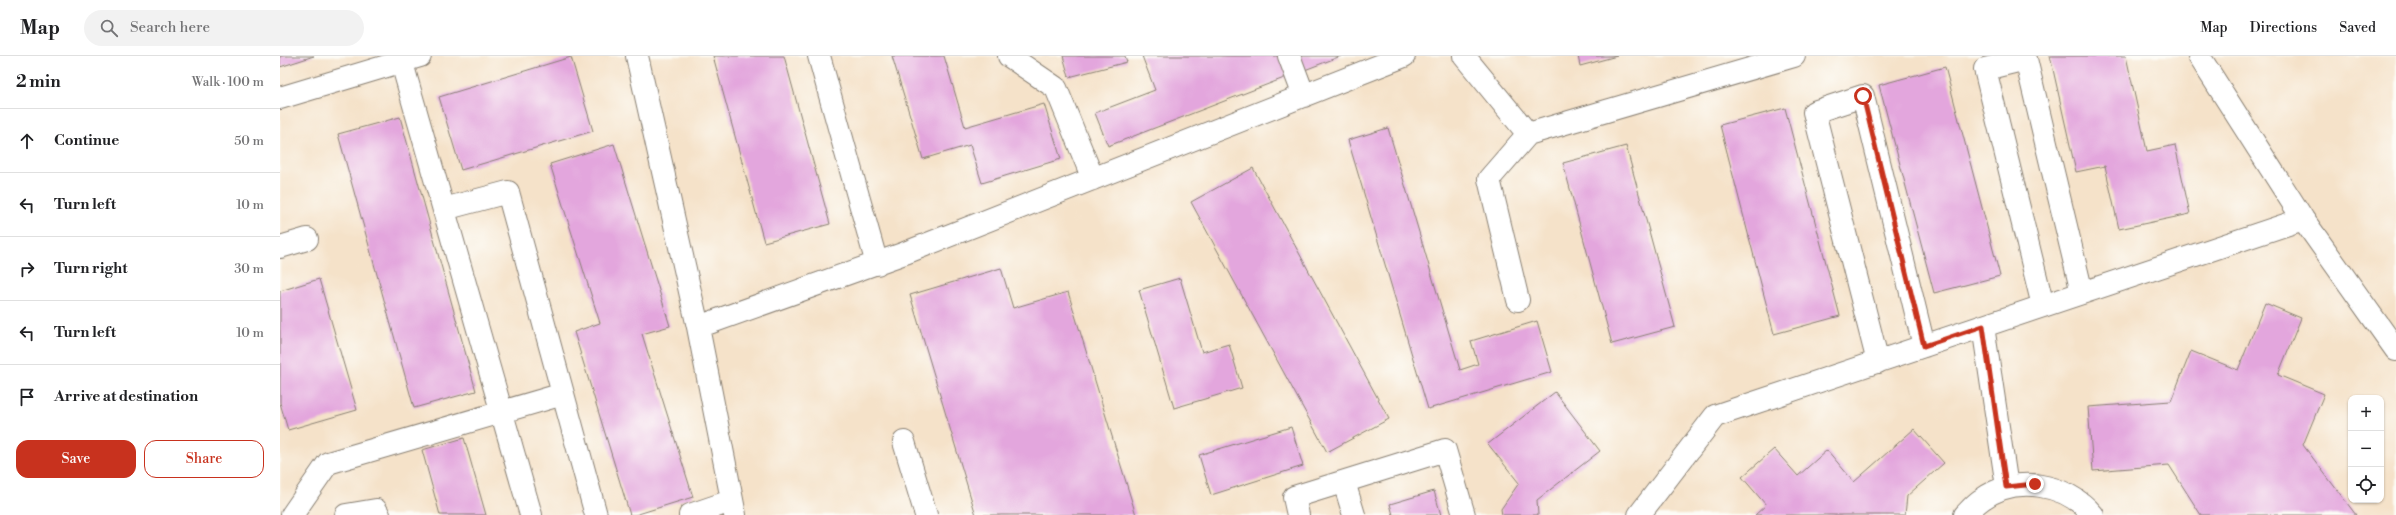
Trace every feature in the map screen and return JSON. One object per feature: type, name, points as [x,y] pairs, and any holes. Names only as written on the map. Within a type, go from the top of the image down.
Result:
[{"type":"street","points":[[637,56],[698,327],[733,508],[690,515]]},
{"type":"street","points":[[819,56],[877,264]]},
{"type":"street","points":[[1009,56],[1056,88],[1093,179]]},
{"type":"street","points":[[1289,56],[1304,96]]},
{"type":"street","points":[[698,327],[877,264],[1404,56]]},
{"type":"street","points":[[1464,56],[1528,134]]},
{"type":"street","points":[[1518,300],[1489,179],[1528,134],[1738,64],[1794,56]]},
{"type":"street","points":[[2199,56],[2303,219],[2396,350]]},
{"type":"street","points":[[280,98],[407,58],[444,209],[531,515]]},
{"type":"street","points":[[2043,306],[1985,69],[2026,59],[2082,293]]},
{"type":"street","points":[[1878,362],[1814,112],[1863,96],[1924,346]]},
{"type":"street","points":[[444,209],[508,192],[596,515]]},
{"type":"street","points":[[1639,515],[1715,416],[2303,219]]},
{"type":"street","points":[[280,247],[307,239]]},
{"type":"street","points":[[1983,326],[2006,487]]},
{"type":"street","points":[[292,515],[328,463],[563,394]]},
{"type":"street","points":[[904,442],[926,515]]},
{"type":"street","points":[[1298,515],[1294,497],[1445,450],[1464,515]]},
{"type":"street","points":[[1344,482],[1354,515]]},
{"type":"street","points":[[1965,515],[1981,499],[2006,487],[2035,484],[2062,491],[2085,506],[2093,515]]},
{"type":"street","points":[[280,505],[283,515]]},
{"type":"street","points":[[346,515],[376,510],[379,515]]},
{"type":"building","points":[[280,56],[314,56],[280,67]]},
{"type":"building","points":[[713,56],[784,56],[830,224],[764,242]]},
{"type":"building","points":[[892,56],[944,56],[965,127],[1044,104],[1061,159],[982,183],[970,145],[923,159]]},
{"type":"building","points":[[1063,56],[1125,56],[1127,62],[1069,77]]},
{"type":"building","points":[[1142,56],[1341,56],[1108,146],[1095,113],[1155,90]]},
{"type":"building","points":[[1578,56],[1617,56],[1580,66]]},
{"type":"building","points":[[2050,56],[2126,56],[2147,151],[2175,145],[2190,214],[2119,229],[2105,166],[2076,172]]},
{"type":"building","points":[[571,57],[593,131],[461,170],[439,97]]},
{"type":"building","points":[[1945,67],[2000,276],[1934,293],[1879,85]]},
{"type":"building","points":[[1785,108],[1840,316],[1774,334],[1720,125]]},
{"type":"building","points":[[400,117],[476,391],[414,408],[338,134]]},
{"type":"building","points":[[1388,128],[1460,370],[1478,364],[1471,341],[1537,321],[1552,372],[1428,409],[1348,140]]},
{"type":"building","points":[[614,144],[670,326],[642,334],[693,497],[635,515],[630,515],[574,332],[600,323],[550,164]]},
{"type":"building","points":[[1626,146],[1675,327],[1612,344],[1563,163]]},
{"type":"building","points":[[1253,168],[1389,419],[1327,452],[1191,202]]},
{"type":"building","points":[[1001,268],[1013,308],[1068,292],[1136,515],[976,515],[910,295]]},
{"type":"building","points":[[1180,278],[1202,352],[1229,344],[1242,388],[1174,408],[1139,290]]},
{"type":"building","points":[[319,279],[357,410],[288,430],[280,403],[280,291]]},
{"type":"building","points":[[2265,303],[2301,318],[2278,375],[2324,394],[2303,445],[2356,515],[2201,515],[2169,465],[2093,471],[2088,407],[2171,401],[2191,351],[2238,370]]},
{"type":"building","points":[[1555,392],[1600,451],[1537,500],[1538,515],[1502,515],[1501,509],[1519,483],[1488,444]]},
{"type":"building","points":[[1291,427],[1303,466],[1211,495],[1199,455]]},
{"type":"building","points":[[1914,429],[1944,463],[1907,496],[1905,515],[1755,515],[1766,505],[1742,477],[1774,449],[1798,476],[1827,450],[1854,482]]},
{"type":"building","points":[[464,438],[486,515],[440,515],[422,450]]},
{"type":"building","points":[[1434,491],[1441,515],[1393,515],[1390,504]]},
{"type":"route","points":[[1863,96],[1924,346],[1983,326],[2006,487],[2035,484]]}]
